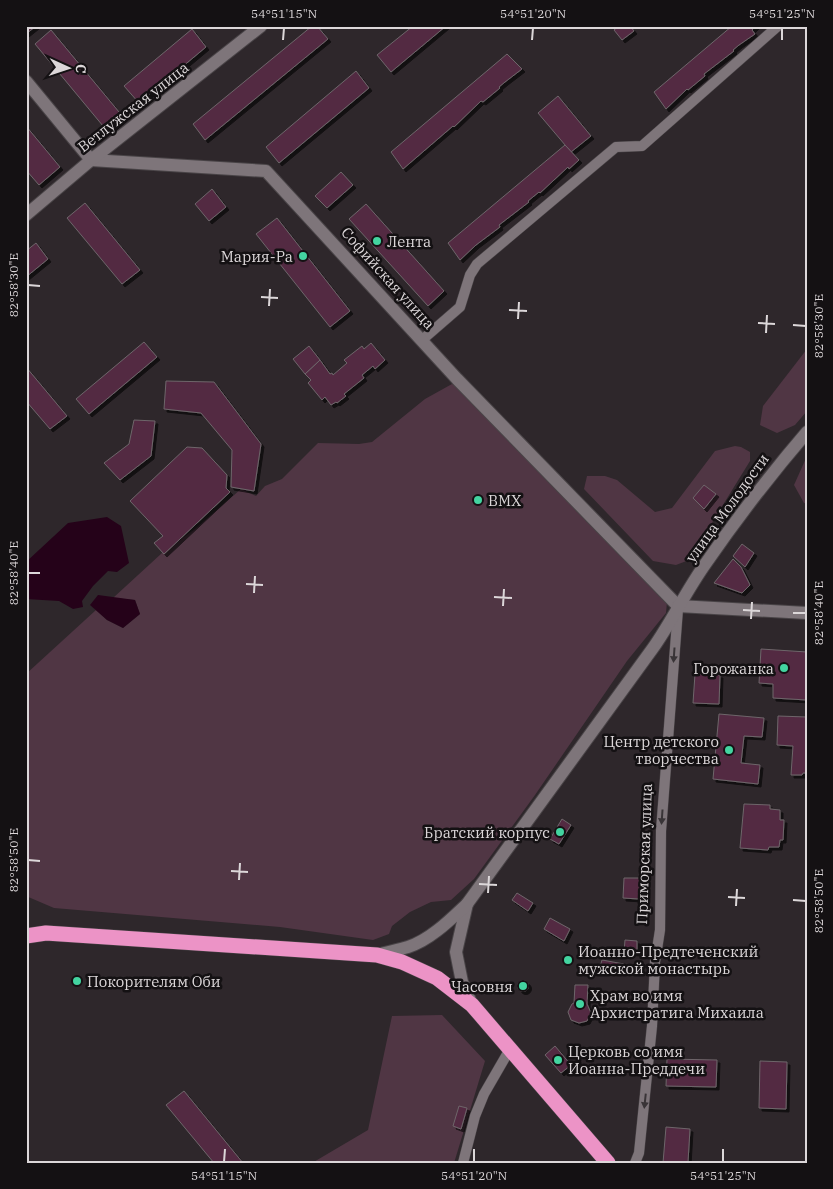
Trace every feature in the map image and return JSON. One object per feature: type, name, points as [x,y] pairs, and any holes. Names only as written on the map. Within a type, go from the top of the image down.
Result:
[{"type":"highway","points":[[26,936],[46,933],[377,954],[402,962],[437,978],[472,1005],[608,1163]]},
{"type":"main road","name":"Ветлужская улица","points":[[26,215],[91,160],[261,26]]},
{"type":"main road","points":[[26,82],[91,160]]},
{"type":"main road","name":"Софийская улица","points":[[91,160],[266,171],[457,379],[678,606]]},
{"type":"main road","name":"улица Молодости","points":[[467,904],[653,648],[705,564],[777,467],[807,432]]},
{"type":"main road","points":[[678,606],[807,613]]},
{"type":"main road","points":[[377,954],[409,947],[422,940],[441,927],[467,904]]},
{"type":"main road","points":[[467,904],[456,952],[462,982],[472,1005]]},
{"type":"street","points":[[422,340],[460,307],[470,275],[477,264],[616,147],[642,146],[778,26]]},
{"type":"street","name":"Приморская улица","points":[[635,1163],[639,1153],[652,1026],[655,962],[660,930],[661,831],[678,606]]},
{"type":"street","points":[[463,1163],[475,1116],[484,1094],[510,1049]]},
{"type":"shaded area","points":[[807,349],[807,411],[795,425],[777,433],[760,425],[763,406]]},
{"type":"shaded area","points":[[452,384],[466,392],[667,602],[666,613],[627,661],[535,795],[474,879],[451,900],[431,902],[410,912],[392,926],[389,934],[373,940],[280,927],[54,908],[26,896],[26,674],[96,610],[107,620],[123,628],[140,614],[135,600],[113,598],[162,553],[195,529],[241,489],[256,496],[265,486],[282,479],[318,443],[359,444],[372,442],[425,399]]},
{"type":"shaded area","points":[[735,446],[750,452],[750,461],[689,560],[676,565],[653,561],[584,489],[587,476],[605,476],[617,480],[655,512],[672,508],[715,451]]},
{"type":"shaded area","points":[[807,456],[807,504],[804,503],[794,485]]},
{"type":"shaded area","points":[[107,517],[121,526],[129,563],[117,572],[108,571],[93,586],[82,601],[83,607],[73,609],[59,601],[26,599],[26,562],[68,523]]},
{"type":"shaded area","points":[[98,595],[135,600],[140,614],[123,628],[107,620],[90,605]]},
{"type":"shaded area","points":[[442,1015],[485,1061],[454,1163],[312,1163],[368,1130],[392,1016]]},
{"type":"building","points":[[26,26],[36,26],[26,34]]},
{"type":"building","points":[[312,26],[317,26],[328,39],[205,140],[193,124]]},
{"type":"building","points":[[413,26],[446,26],[391,72],[377,55]]},
{"type":"building","points":[[619,26],[630,26],[634,31],[622,40],[614,30]]},
{"type":"building","points":[[732,26],[756,26],[752,30],[755,34],[704,74],[705,76],[687,89],[666,109],[654,92]]},
{"type":"building","points":[[192,29],[206,47],[139,103],[124,86]]},
{"type":"building","points":[[51,30],[124,118],[108,132],[35,44]]},
{"type":"building","points":[[507,54],[522,69],[483,102],[481,101],[454,127],[403,169],[391,152]]},
{"type":"building","points":[[356,71],[369,88],[279,163],[266,147]]},
{"type":"building","points":[[558,96],[591,136],[571,152],[538,113]]},
{"type":"building","points":[[26,126],[60,167],[39,185],[26,170]]},
{"type":"building","points":[[565,145],[579,160],[569,169],[568,167],[460,260],[448,243]]},
{"type":"building","points":[[341,172],[353,185],[327,208],[315,196]]},
{"type":"building","points":[[212,189],[226,207],[209,221],[195,204]]},
{"type":"building","points":[[85,203],[140,270],[122,284],[67,218]]},
{"type":"building","points":[[366,204],[444,291],[428,306],[349,219]]},
{"type":"building","points":[[277,218],[350,311],[330,327],[256,234]]},
{"type":"building","points":[[36,243],[48,259],[26,277],[26,251]]},
{"type":"building","points":[[144,342],[157,357],[89,414],[76,399]]},
{"type":"building","points":[[371,343],[385,360],[375,369],[373,366],[362,375],[364,378],[344,394],[346,396],[337,403],[331,405],[325,397],[322,400],[308,383],[311,380],[305,374],[320,360],[330,374],[332,373],[333,375],[347,363],[344,360],[362,346],[364,349]]},
{"type":"building","points":[[309,346],[320,360],[305,374],[293,359]]},
{"type":"building","points":[[26,367],[67,416],[50,429],[26,401]]},
{"type":"building","points":[[166,381],[214,382],[261,444],[254,491],[231,487],[232,450],[201,413],[164,409]]},
{"type":"building","points":[[134,420],[155,421],[151,456],[120,480],[104,463],[129,444]]},
{"type":"building","points":[[187,447],[202,448],[227,475],[226,488],[230,492],[164,554],[154,543],[163,536],[130,501]]},
{"type":"building","points":[[704,485],[716,494],[704,509],[693,498]]},
{"type":"building","points":[[742,544],[754,553],[745,567],[733,556]]},
{"type":"building","points":[[733,559],[741,567],[750,585],[742,593],[714,583]]},
{"type":"building","name":"Горожанка","points":[[761,649],[807,652],[807,700],[773,698],[773,684],[759,683]]},
{"type":"building","points":[[695,674],[720,675],[719,704],[693,703]]},
{"type":"building","name":"Центр детского творчества","points":[[719,714],[764,718],[762,737],[744,736],[741,763],[760,765],[758,784],[713,779]]},
{"type":"building","points":[[778,716],[807,717],[807,773],[791,775],[793,746],[777,745]]},
{"type":"building","points":[[744,804],[770,805],[770,809],[780,810],[780,820],[784,820],[783,840],[780,840],[779,847],[769,847],[768,850],[740,848]]},
{"type":"building","name":"Братский корпус","points":[[562,819],[571,825],[559,844],[550,839]]},
{"type":"building","points":[[624,878],[641,878],[639,899],[623,898]]},
{"type":"building","points":[[517,893],[533,903],[528,911],[512,900]]},
{"type":"building","points":[[550,918],[570,929],[564,941],[544,929]]},
{"type":"building","points":[[625,940],[637,941],[637,953],[624,952]]},
{"type":"building","points":[[602,960],[624,964],[624,971],[600,967]]},
{"type":"building","name":"Часовня","points":[[521,981],[525,981],[528,986],[527,990],[521,991],[518,988],[518,984]]},
{"type":"building","name":"Храм во имя Архистратига Михаила","points":[[575,985],[588,985],[587,1004],[591,1013],[587,1021],[579,1023],[571,1020],[568,1012],[574,1003]]},
{"type":"building","name":"Церковь со имя Иоанна-Преддечи","points":[[555,1046],[571,1065],[561,1073],[545,1055]]},
{"type":"building","points":[[667,1059],[717,1060],[716,1087],[666,1086]]},
{"type":"building","points":[[760,1061],[787,1062],[786,1109],[759,1108]]},
{"type":"building","points":[[184,1091],[243,1163],[214,1163],[166,1105]]},
{"type":"building","points":[[459,1106],[467,1108],[461,1129],[453,1126]]},
{"type":"building","points":[[666,1127],[690,1129],[688,1162],[693,1163],[663,1163]]},
{"type":"place","name":"Лента","points":[[377,241]]},
{"type":"place","name":"Мария-Ра","points":[[303,256]]},
{"type":"place","name":"BMX","points":[[478,500]]},
{"type":"place","name":"Горожанка","points":[[784,668]]},
{"type":"place","name":"Центр детского творчества","points":[[729,750]]},
{"type":"place","name":"Братский корпус","points":[[560,832]]},
{"type":"place","name":"Иоанно-Предтеченский мужской монастырь","points":[[568,960]]},
{"type":"place","name":"Покорителям Оби","points":[[77,981]]},
{"type":"place","name":"Часовня","points":[[523,986]]},
{"type":"place","name":"Храм во имя Архистратига Михаила","points":[[580,1004]]},
{"type":"place","name":"Церковь со имя Иоанна-Преддечи","points":[[558,1060]]}]
